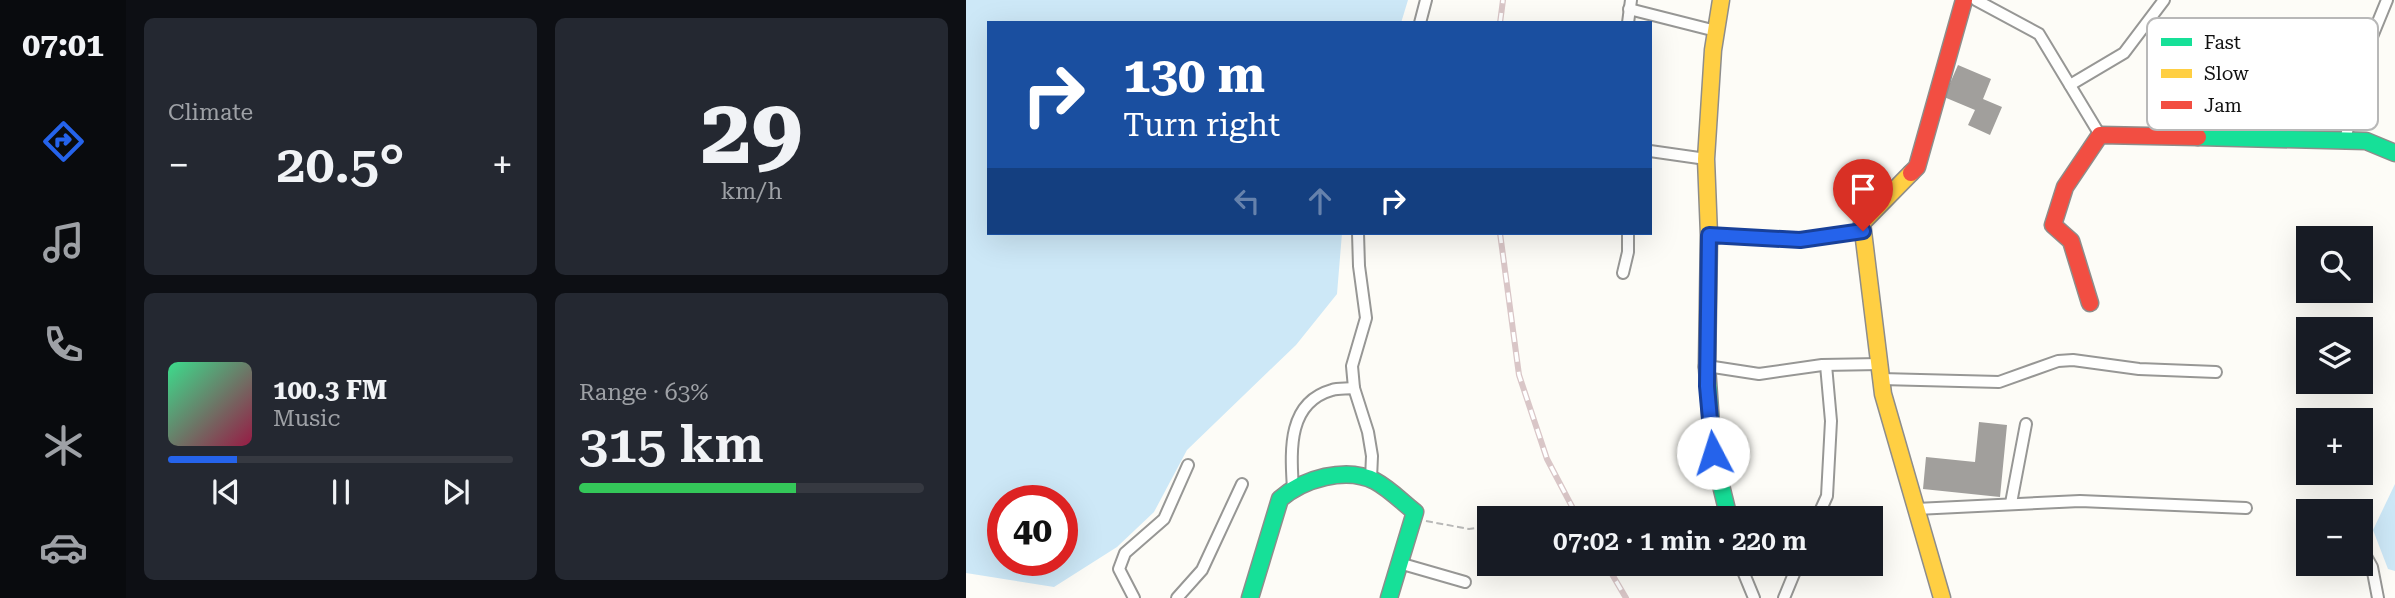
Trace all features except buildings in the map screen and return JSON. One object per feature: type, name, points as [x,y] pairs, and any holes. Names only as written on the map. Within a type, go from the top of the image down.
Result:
[{"type":"street","points":[[1421,21],[1426,0]]},
{"type":"street","points":[[1721,0],[1713,50],[1706,159],[1709,235],[1707,366],[1713,453],[1725,506]]},
{"type":"street","points":[[1942,598],[1883,394],[1861,223],[1917,167],[1964,0]]},
{"type":"street","points":[[1976,0],[2039,34],[2100,135]]},
{"type":"street","points":[[2150,18],[2164,0]]},
{"type":"street","points":[[2378,22],[2387,0]]},
{"type":"street","points":[[1630,5],[1716,31]]},
{"type":"street","points":[[2070,85],[2124,53],[2147,23]]},
{"type":"street","points":[[2345,141],[2347,130]]},
{"type":"street","points":[[2100,135],[2366,141],[2395,153]]},
{"type":"street","points":[[2090,303],[2071,241],[2053,225],[2065,187],[2100,135]]},
{"type":"street","points":[[1652,151],[1706,159]]},
{"type":"street","points":[[1709,235],[1800,240],[1863,231]]},
{"type":"street","points":[[1358,235],[1366,318],[1352,366],[1354,388],[1368,432],[1372,456],[1371,480]]},
{"type":"street","points":[[1623,273],[1628,252],[1628,235]]},
{"type":"street","points":[[1707,366],[1759,374],[1826,365],[1998,382],[2058,361],[2073,360],[2138,369],[2216,372]]},
{"type":"street","points":[[1822,506],[1827,496],[1830,421],[1826,365]]},
{"type":"street","points":[[1293,489],[1292,435],[1299,415],[1315,399],[1332,390],[1354,388]]},
{"type":"street","points":[[2011,503],[2026,424]]},
{"type":"street","points":[[1134,598],[1119,569],[1125,553],[1164,519],[1188,465]]},
{"type":"street","points":[[1250,598],[1280,499],[1293,489],[1326,476],[1371,480],[1415,512],[1389,598]]},
{"type":"street","points":[[1177,598],[1202,570],[1242,484]]},
{"type":"street","points":[[1916,509],[2080,501],[2246,508]]},
{"type":"street","points":[[1399,563],[1465,582]]},
{"type":"street","points":[[2373,572],[2378,598]]},
{"type":"street","points":[[1745,576],[1755,598]]},
{"type":"street","points":[[1784,598],[1793,576]]},
{"type":"path","points":[[1415,512],[1420,519],[1469,529],[1477,528]]},
{"type":"water","points":[[966,0],[1408,0],[1402,21],[987,21],[987,235],[1342,235],[1337,294],[1296,345],[1187,450],[1154,512],[1117,547],[1078,572],[1078,485],[987,485],[987,576],[1071,576],[1054,587],[966,573]]},
{"type":"water","points":[[2395,484],[2395,571],[2388,569],[2373,530]]},
{"type":"railway","points":[[1500,21],[1503,0]]},
{"type":"railway","points":[[1500,235],[1519,375],[1547,459],[1572,506]]},
{"type":"railway","points":[[1613,576],[1626,598]]},
{"type":"traffic: fast","points":[[2198,137],[2366,141],[2395,153]]},
{"type":"traffic: fast","points":[[1707,367],[1713,453],[1726,506]]},
{"type":"traffic: fast","points":[[1250,598],[1280,499],[1300,486],[1338,475],[1364,477],[1375,481],[1415,512],[1389,598]]},
{"type":"traffic: slow","points":[[1707,367],[1709,235],[1706,159],[1713,50],[1721,0]]},
{"type":"traffic: slow","points":[[1911,173],[1862,223],[1883,394],[1942,598]]},
{"type":"traffic: jam","points":[[1911,173],[1917,167],[1964,0]]},
{"type":"traffic: jam","points":[[2090,303],[2071,241],[2053,225],[2065,187],[2100,135],[2198,137]]},
{"type":"route","points":[[1713,453],[1707,386],[1709,235],[1800,240],[1863,231]]}]
